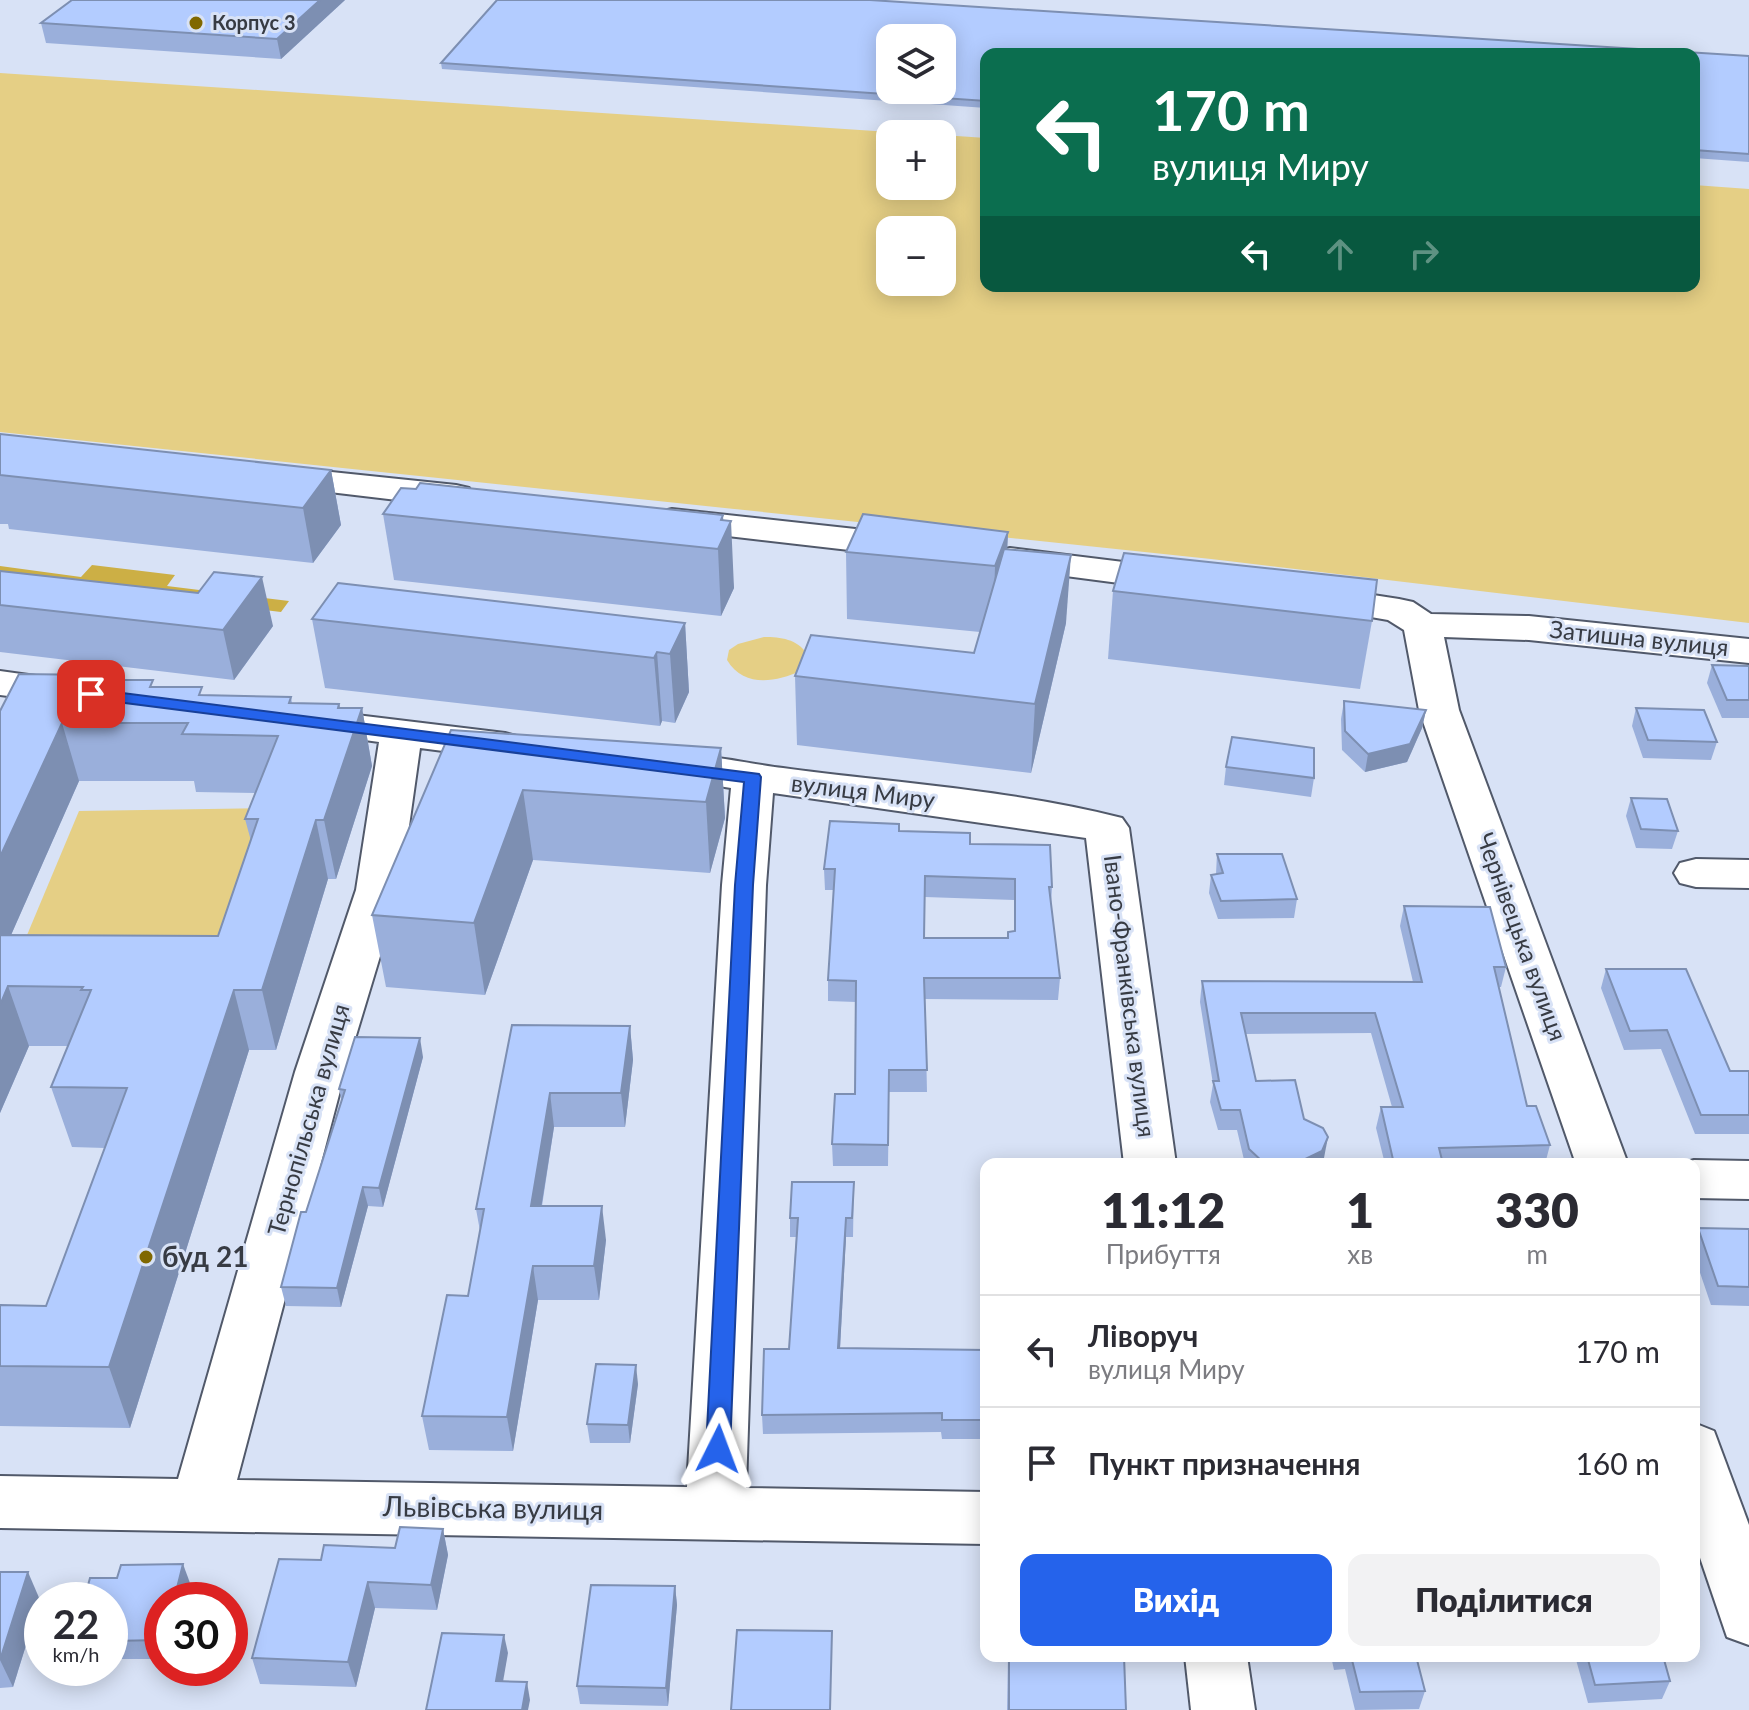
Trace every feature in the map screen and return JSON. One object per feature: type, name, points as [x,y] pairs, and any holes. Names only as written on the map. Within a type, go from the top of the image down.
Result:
[{"type":"street","points":[[244,474],[482,499]]},
{"type":"street","points":[[638,516],[1213,584]]},
{"type":"street","points":[[1276,592],[1399,610],[1422,625]]},
{"type":"street","name":"Затишна вулиця","points":[[1422,625],[1529,628],[1749,651]]},
{"type":"street","name":"Чернівецька вулиця","points":[[1422,625],[1439,710],[1600,1158]]},
{"type":"street","points":[[2,687],[113,697]]},
{"type":"street","points":[[276,717],[537,750]]},
{"type":"street","name":"Тернопільська вулиця","points":[[201,1504],[320,1072],[378,890],[401,733]]},
{"type":"street","name":"вулиця Миру","points":[[628,762],[1046,816],[1107,828]]},
{"type":"street","points":[[715,1512],[744,885],[753,777]]},
{"type":"street","name":"Івано-Франківська вулиця","points":[[1107,828],[1149,1158]]},
{"type":"street","points":[[1696,873],[1749,874]]},
{"type":"street","points":[[1700,1179],[1749,1180]]},
{"type":"street","points":[[1700,1465],[1746,1598]]},
{"type":"street","name":"Львівська вулиця","points":[[0,1502],[980,1518]]},
{"type":"street","points":[[1217,1662],[1223,1710]]},
{"type":"shaded area","points":[[0,73],[876,131],[876,200],[956,200],[956,136],[980,138],[980,292],[1700,292],[1700,185],[1749,189],[1749,623],[1211,559],[0,432]]},
{"type":"shaded area","points":[[92,565],[175,575],[167,586],[289,601],[281,612],[0,577],[0,566],[81,577]]},
{"type":"shaded area","points":[[764,637],[788,640],[803,649],[807,654],[801,671],[781,678],[761,680],[751,679],[734,669],[727,660],[729,650],[738,644]]},
{"type":"shaded area","points":[[268,808],[214,984],[9,978],[79,811]]},
{"type":"building","points":[[72,0],[320,0],[277,39],[41,23]]},
{"type":"building","points":[[497,0],[870,0],[1623,48],[980,48],[980,101],[956,99],[956,24],[876,24],[876,93],[441,63]]},
{"type":"building","points":[[1700,53],[1749,56],[1749,154],[1700,150]]},
{"type":"building","points":[[0,434],[331,470],[303,508],[0,475]]},
{"type":"building","points":[[420,483],[723,515],[721,520],[731,521],[718,549],[383,514],[401,488],[416,489]]},
{"type":"building","points":[[863,514],[1008,532],[995,566],[846,552]]},
{"type":"building","points":[[1004,549],[1071,555],[1035,704],[795,676],[811,635],[974,653]]},
{"type":"building","points":[[1124,553],[1377,580],[1372,621],[1113,591]]},
{"type":"building","points":[[0,571],[198,593],[214,572],[262,577],[223,630],[0,605]]},
{"type":"building","points":[[338,583],[685,623],[670,654],[657,652],[654,658],[312,619]]},
{"type":"building","points":[[1712,665],[1749,666],[1749,700],[1727,700]]},
{"type":"building","points":[[19,674],[99,675],[96,680],[153,680],[150,687],[202,687],[199,695],[291,697],[289,703],[339,704],[338,708],[362,708],[324,820],[316,820],[262,990],[234,990],[109,1367],[0,1366],[0,1305],[46,1306],[127,1088],[51,1087],[91,990],[81,990],[83,987],[8,986],[0,1005],[0,935],[218,936],[258,819],[245,819],[278,736],[182,734],[188,723],[62,723],[0,857],[0,711]]},
{"type":"building","points":[[1344,701],[1426,710],[1410,744],[1368,754],[1345,731]]},
{"type":"building","points":[[1636,708],[1704,710],[1717,742],[1648,740]]},
{"type":"building","points":[[451,730],[721,748],[706,802],[523,790],[474,923],[372,915]]},
{"type":"building","points":[[1232,737],[1314,748],[1314,778],[1226,767]]},
{"type":"building","points":[[1631,798],[1667,799],[1678,831],[1641,829]]},
{"type":"building","points":[[830,821],[899,824],[899,831],[970,833],[970,844],[1050,845],[1052,887],[1049,887],[1060,978],[924,978],[927,1070],[889,1070],[888,1145],[832,1144],[835,1094],[855,1094],[856,981],[828,980],[835,869],[824,869]],"holes":[[[925,876],[1015,879],[1015,931],[1008,932],[1008,938],[924,938]]]},
{"type":"building","points":[[1217,854],[1282,854],[1297,899],[1221,901],[1211,875],[1223,873]]},
{"type":"building","points":[[1404,906],[1490,907],[1506,967],[1494,967],[1527,1106],[1536,1106],[1550,1145],[1439,1148],[1442,1158],[1393,1158],[1381,1107],[1403,1107],[1375,1013],[1241,1013],[1256,1081],[1295,1080],[1304,1119],[1323,1128],[1328,1137],[1322,1151],[1307,1158],[1259,1158],[1249,1149],[1240,1110],[1221,1110],[1213,1081],[1219,1081],[1202,981],[1422,982]]},
{"type":"building","points":[[1606,969],[1686,969],[1730,1071],[1749,1071],[1749,1115],[1701,1115],[1667,1030],[1630,1031]]},
{"type":"building","points":[[512,1025],[630,1026],[621,1093],[550,1093],[531,1206],[602,1206],[594,1266],[533,1266],[507,1417],[422,1416],[447,1295],[468,1296],[484,1209],[476,1209]]},
{"type":"building","points":[[355,1037],[420,1038],[379,1188],[363,1187],[337,1288],[281,1287],[301,1212],[306,1212],[345,1090],[339,1089]]},
{"type":"building","points":[[792,1182],[854,1182],[852,1218],[846,1218],[838,1348],[980,1350],[980,1420],[942,1420],[942,1413],[762,1415],[764,1349],[789,1349],[798,1218],[790,1218]]},
{"type":"building","points":[[1700,1228],[1749,1229],[1749,1287],[1718,1286]]},
{"type":"building","points":[[596,1364],[636,1365],[628,1425],[587,1424]]},
{"type":"building","points":[[400,1527],[443,1529],[431,1585],[368,1582],[348,1662],[252,1658],[279,1559],[321,1560],[324,1545],[395,1548]]},
{"type":"building","points":[[183,1564],[178,1582],[144,1582],[144,1640],[128,1641],[128,1582],[89,1582],[90,1578],[117,1578],[121,1565]]},
{"type":"building","points":[[0,1572],[28,1572],[24,1582],[0,1660]]},
{"type":"building","points":[[591,1585],[675,1586],[666,1688],[577,1686]]},
{"type":"building","points":[[737,1630],[832,1631],[830,1710],[731,1710]]},
{"type":"building","points":[[442,1633],[504,1635],[496,1681],[527,1682],[522,1710],[426,1710]]},
{"type":"building","points":[[1009,1662],[1124,1662],[1126,1710],[1009,1710]]},
{"type":"building","points":[[1352,1662],[1418,1662],[1425,1691],[1360,1692]]},
{"type":"building","points":[[1589,1662],[1665,1662],[1670,1681],[1595,1685]]},
{"type":"place","name":"Корпус 3","points":[[196,23]]},
{"type":"place","name":"буд 21","points":[[146,1257]]},
{"type":"route","points":[[91,694],[753,777],[744,885],[718,1449]]}]
